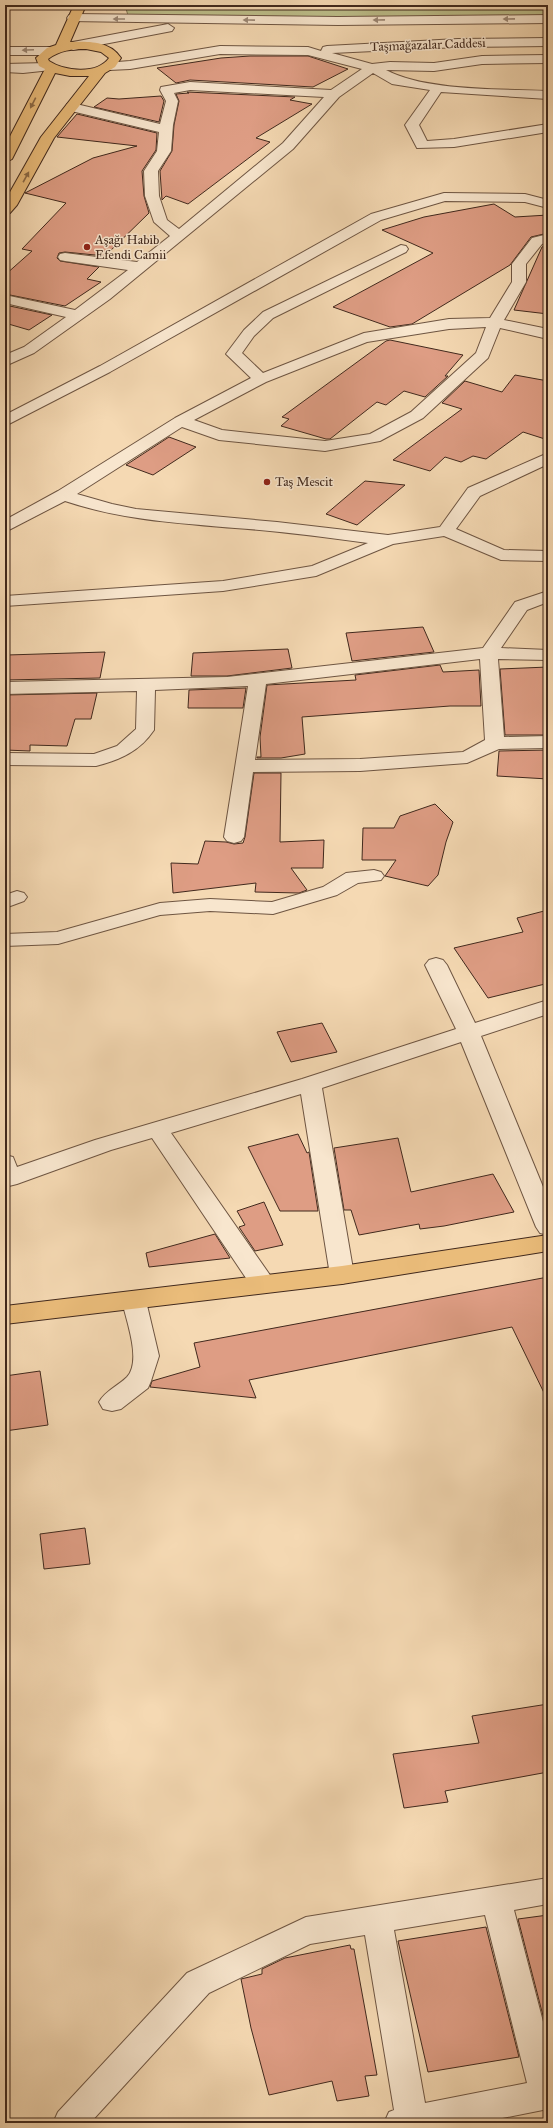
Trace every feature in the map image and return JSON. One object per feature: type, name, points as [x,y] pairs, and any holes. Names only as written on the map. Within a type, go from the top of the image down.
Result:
[{"type":"main road","points":[[62,48],[80,5]]},
{"type":"main road","points":[[5,210],[12,202],[48,137],[115,58],[112,53],[106,50],[85,46],[62,48],[42,58],[42,63],[49,68],[75,73],[105,68]]},
{"type":"main road","points":[[5,158],[49,68]]},
{"type":"main road","points":[[5,1315],[134,1301],[342,1275],[548,1243]]},
{"type":"street","points":[[74,18],[346,21],[548,19]]},
{"type":"street","points":[[5,51],[62,48],[135,40],[214,19]]},
{"type":"street","name":"Taşmağazalar Caddesi","points":[[308,51],[458,43],[548,42]]},
{"type":"street","points":[[153,48],[308,51],[372,68],[396,81],[438,88],[548,95]]},
{"type":"street","points":[[105,68],[220,50]]},
{"type":"street","points":[[5,361],[29,350],[105,296],[288,146],[334,94],[372,68],[390,66],[434,67],[482,60],[548,59]]},
{"type":"street","points":[[5,68],[49,68]]},
{"type":"street","points":[[178,235],[161,222],[152,196],[151,172],[164,152],[166,130],[172,101],[166,90],[190,86],[334,94]]},
{"type":"street","points":[[438,88],[412,125],[422,145],[444,145],[521,130],[548,128]]},
{"type":"street","points":[[72,107],[166,130]]},
{"type":"street","points":[[5,421],[104,370],[376,217],[444,197],[525,198],[548,204]]},
{"type":"street","points":[[181,422],[218,435],[325,446],[374,438],[417,415],[483,355],[495,322],[519,282],[519,264],[537,241],[548,238]]},
{"type":"street","points":[[261,379],[234,354],[249,333],[268,315],[305,298],[401,249]]},
{"type":"street","points":[[65,257],[140,267]]},
{"type":"street","points":[[5,299],[78,315]]},
{"type":"street","points":[[5,527],[64,495],[181,422],[261,379],[364,338],[449,324],[495,322],[548,334]]},
{"type":"street","points":[[446,531],[474,492],[548,458]]},
{"type":"street","points":[[64,495],[86,504],[134,514],[186,520],[260,525],[389,540]]},
{"type":"street","points":[[5,601],[223,586],[316,570],[389,540],[446,531],[501,555],[548,556]]},
{"type":"street","points":[[494,743],[489,653],[521,606],[548,596]]},
{"type":"street","points":[[5,688],[227,683],[489,653],[548,655]]},
{"type":"street","points":[[234,837],[258,679]]},
{"type":"street","points":[[5,759],[96,760],[124,750],[145,730],[146,686]]},
{"type":"street","points":[[244,766],[360,765],[467,757],[494,743],[548,742]]},
{"type":"street","points":[[5,940],[58,938],[160,909],[210,905],[273,908],[330,891],[353,877],[374,876]]},
{"type":"street","points":[[436,965],[468,1032],[548,1227]]},
{"type":"street","points":[[5,1163],[9,1178],[103,1145],[310,1084],[548,1007]]},
{"type":"street","points":[[310,1084],[342,1275]]},
{"type":"street","points":[[157,1129],[263,1284]]},
{"type":"street","points":[[112,1402],[139,1381],[147,1356],[134,1301]]},
{"type":"street","points":[[69,2123],[198,1983],[306,1930],[548,1891]]},
{"type":"street","points":[[377,1919],[406,2122],[547,2094],[496,1899]]},
{"type":"green space","points":[[125,5],[548,5],[548,19],[129,19]]},
{"type":"building","points":[[250,56],[308,56],[348,69],[313,87],[190,80],[176,83],[157,68],[221,58]]},
{"type":"building","points":[[187,92],[295,97],[290,100],[312,104],[256,138],[270,142],[188,204],[166,196],[162,200],[160,171],[172,151],[174,125],[179,101],[176,94],[189,93]]},
{"type":"building","points":[[161,96],[164,101],[159,122],[94,107],[107,98],[119,99]]},
{"type":"building","points":[[77,114],[157,133],[156,150],[142,171],[144,196],[149,213],[105,256],[65,252],[59,253],[57,258],[60,261],[99,267],[87,279],[101,282],[65,306],[5,294],[5,275],[32,251],[22,249],[66,203],[25,193],[93,158],[137,146],[57,137]]},
{"type":"building","points":[[494,204],[515,217],[548,215],[548,233],[531,237],[510,265],[412,324],[390,327],[333,307],[433,253],[382,230],[424,217]]},
{"type":"building","points":[[548,244],[548,314],[514,310],[542,247]]},
{"type":"building","points":[[5,305],[52,315],[29,330],[5,323]]},
{"type":"building","points":[[390,340],[463,355],[445,376],[448,376],[425,397],[404,391],[386,405],[377,402],[330,439],[281,426],[289,419],[282,417],[386,341]]},
{"type":"building","points":[[515,375],[548,381],[548,440],[523,432],[486,459],[473,456],[461,462],[445,457],[430,471],[393,460],[462,409],[442,403],[465,381],[502,392]]},
{"type":"building","points":[[169,437],[196,447],[153,475],[126,465]]},
{"type":"building","points":[[365,481],[405,485],[357,525],[326,514]]},
{"type":"building","points":[[423,627],[434,652],[352,661],[346,633]]},
{"type":"building","points":[[288,649],[292,668],[227,676],[191,676],[193,653]]},
{"type":"building","points":[[105,652],[100,678],[5,680],[7,655]]},
{"type":"building","points":[[440,665],[443,672],[479,670],[481,706],[450,706],[302,717],[305,754],[281,758],[257,758],[261,757],[260,737],[267,685],[356,680],[355,675]]},
{"type":"building","points":[[548,667],[548,735],[505,735],[500,669]]},
{"type":"building","points":[[246,688],[243,708],[188,708],[189,690]]},
{"type":"building","points":[[97,693],[91,719],[75,719],[67,746],[30,745],[30,751],[5,750],[5,695]]},
{"type":"building","points":[[548,750],[548,779],[497,776],[499,751]]},
{"type":"building","points":[[254,773],[281,773],[280,842],[324,840],[323,868],[291,868],[307,890],[299,893],[255,892],[256,883],[173,893],[171,863],[198,864],[205,841],[234,844],[243,843]]},
{"type":"building","points":[[435,804],[453,822],[446,842],[438,875],[428,886],[385,876],[396,860],[362,860],[363,828],[394,828],[400,816]]},
{"type":"building","points":[[548,910],[548,991],[545,984],[488,998],[454,948],[523,932],[517,918]]},
{"type":"building","points":[[322,1023],[337,1052],[291,1062],[277,1032]]},
{"type":"building","points":[[298,1134],[307,1153],[309,1152],[318,1211],[280,1211],[248,1147]]},
{"type":"building","points":[[398,1138],[411,1192],[493,1174],[514,1212],[444,1226],[420,1229],[419,1224],[359,1235],[351,1210],[344,1210],[334,1148]]},
{"type":"building","points":[[264,1202],[283,1245],[255,1251],[239,1227],[245,1225],[237,1211]]},
{"type":"building","points":[[215,1234],[230,1258],[149,1267],[146,1253]]},
{"type":"building","points":[[548,1277],[548,1401],[512,1327],[249,1380],[256,1398],[150,1387],[152,1381],[200,1367],[194,1343]]},
{"type":"building","points":[[40,1371],[48,1425],[5,1431],[5,1376]]},
{"type":"building","points":[[85,1528],[90,1564],[44,1569],[40,1534]]},
{"type":"building","points":[[548,1704],[548,1772],[445,1791],[448,1802],[404,1808],[393,1754],[479,1743],[472,1716]]},
{"type":"building","points":[[548,1915],[548,2035],[518,1919]]},
{"type":"building","points":[[486,1927],[519,2057],[428,2072],[398,1941]]},
{"type":"building","points":[[350,1945],[351,1949],[354,1949],[377,2075],[365,2076],[369,2096],[337,2101],[332,2081],[269,2095],[251,2028],[241,1979],[262,1974],[262,1969],[285,1958]]},
{"type":"place","name":"Aşağı Habib Efendi Camii","points":[[87,247]]},
{"type":"place","name":"Taş Mescit","points":[[267,482]]}]
